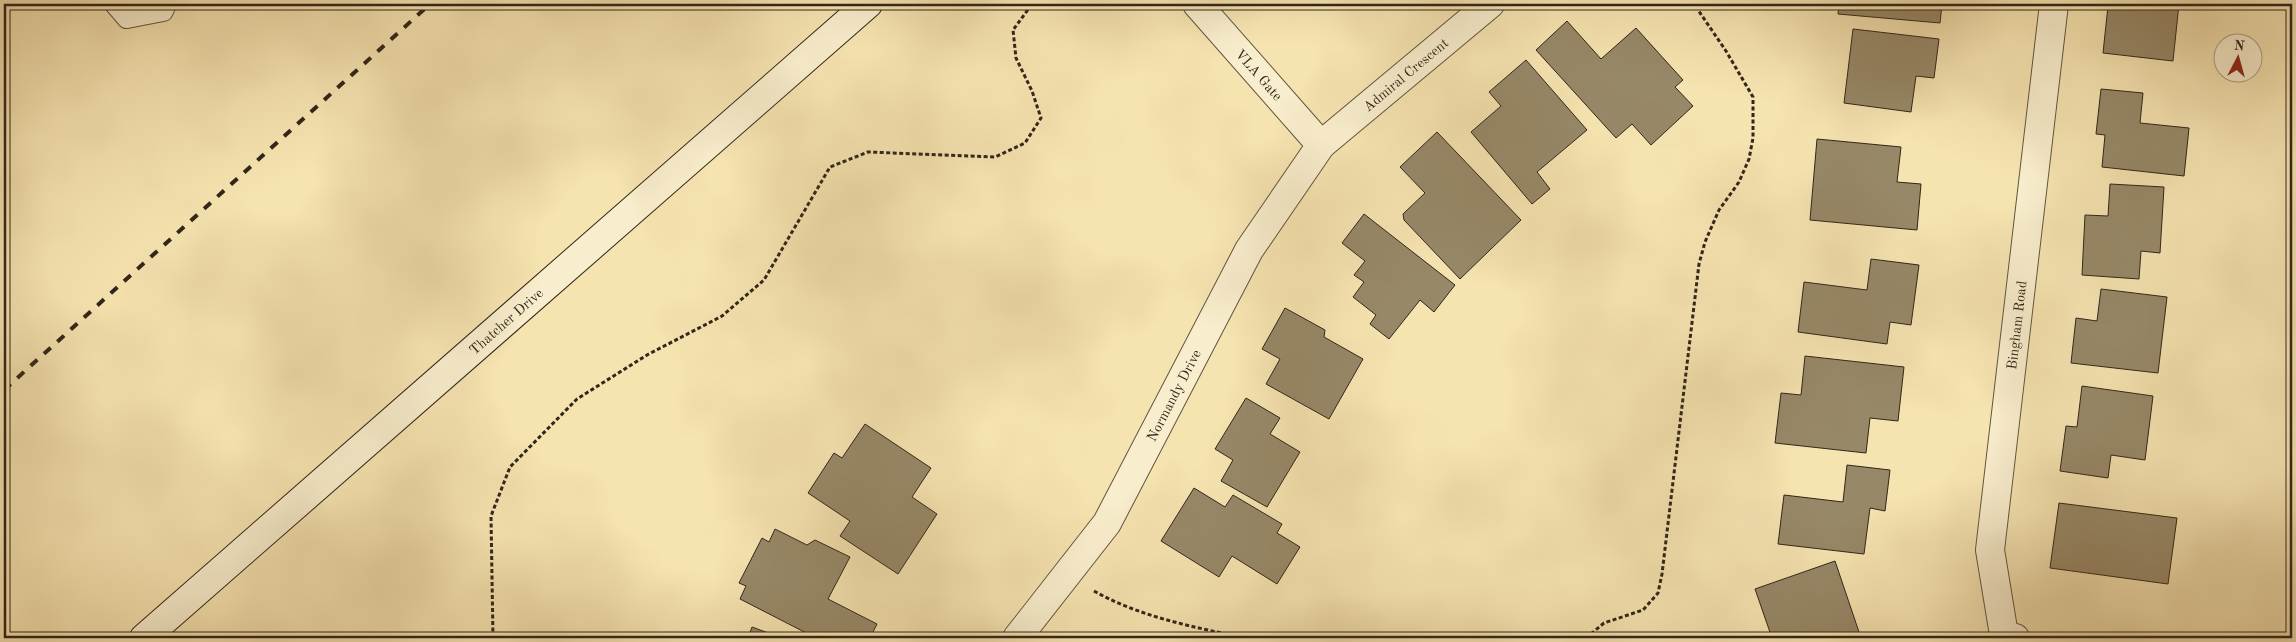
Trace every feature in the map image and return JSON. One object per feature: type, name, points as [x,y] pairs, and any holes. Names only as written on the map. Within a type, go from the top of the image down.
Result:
[{"type":"street","name":"Thatcher Drive","points":[[144,638],[868,4]]},
{"type":"street","name":"VLA Gate","points":[[1197,4],[1321,145]]},
{"type":"street","name":"Admiral Crescent","points":[[1321,145],[1490,4]]},
{"type":"street","name":"Bingham Road","points":[[2015,638],[2004,635],[1990,550],[2054,4]]},
{"type":"street","name":"Normandy Drive","points":[[1017,638],[1107,523],[1249,250],[1321,145]]},
{"type":"lane","points":[[115,4],[127,18],[163,11],[166,4]]},
{"type":"path","points":[[493,638],[491,516],[510,467],[576,399],[647,355],[722,316],[764,280],[830,167],[868,152],[995,157],[1025,143],[1041,118],[1032,91],[1016,58],[1013,30],[1032,4]]},
{"type":"path","points":[[1586,638],[1604,623],[1643,610],[1658,593],[1662,574],[1698,264],[1719,210],[1739,182],[1749,159],[1753,138],[1753,97],[1726,51],[1694,4]]},
{"type":"path","points":[[1065,576],[1110,600],[1154,616],[1245,638]]},
{"type":"building","points":[[1839,4],[1942,4],[1940,23],[1838,14]]},
{"type":"building","points":[[2126,4],[2179,4],[2173,61],[2103,53],[2108,6],[2125,7]]},
{"type":"building","points":[[1567,21],[1601,59],[1636,28],[1683,80],[1675,87],[1693,106],[1651,145],[1632,124],[1616,138],[1536,50]]},
{"type":"building","points":[[1853,29],[1939,39],[1934,78],[1916,76],[1911,112],[1844,103]]},
{"type":"building","points":[[1526,60],[1587,130],[1537,172],[1550,189],[1532,204],[1471,132],[1501,106],[1489,92]]},
{"type":"building","points":[[2101,89],[2143,93],[2140,123],[2189,128],[2184,176],[2102,167],[2105,135],[2096,134]]},
{"type":"building","points":[[1437,132],[1521,220],[1460,279],[1404,220],[1403,214],[1425,193],[1400,167]]},
{"type":"building","points":[[1817,139],[1901,147],[1897,182],[1921,184],[1917,230],[1810,220]]},
{"type":"building","points":[[2110,184],[2164,187],[2160,253],[2141,251],[2139,279],[2082,275],[2085,215],[2108,216]]},
{"type":"building","points":[[1364,214],[1455,285],[1434,312],[1420,300],[1389,339],[1370,324],[1376,315],[1353,297],[1364,282],[1354,275],[1365,261],[1342,243]]},
{"type":"building","points":[[1871,259],[1919,265],[1911,325],[1890,322],[1887,344],[1798,332],[1804,282],[1867,290]]},
{"type":"building","points":[[2101,289],[2167,297],[2158,373],[2071,363],[2076,318],[2097,321]]},
{"type":"building","points":[[1285,308],[1325,330],[1324,337],[1363,359],[1329,419],[1266,384],[1280,359],[1262,349]]},
{"type":"building","points":[[1805,356],[1904,367],[1898,421],[1870,418],[1866,453],[1775,443],[1781,393],[1801,395]]},
{"type":"building","points":[[2082,386],[2153,396],[2145,460],[2111,455],[2108,478],[2060,471],[2066,426],[2077,427]]},
{"type":"building","points":[[1246,398],[1280,418],[1270,434],[1300,452],[1267,507],[1221,481],[1233,460],[1215,449]]},
{"type":"building","points":[[865,424],[931,468],[912,497],[937,514],[898,574],[840,536],[850,521],[808,493],[834,453],[842,458]]},
{"type":"building","points":[[1847,465],[1890,470],[1885,511],[1870,508],[1864,554],[1778,544],[1784,495],[1843,502]]},
{"type":"building","points":[[1194,488],[1225,507],[1233,495],[1282,524],[1277,533],[1300,547],[1277,584],[1232,556],[1219,577],[1161,541]]},
{"type":"building","points":[[2059,503],[2177,518],[2168,584],[2050,568]]},
{"type":"building","points":[[775,529],[807,545],[815,540],[850,557],[828,599],[877,624],[870,638],[816,638],[740,599],[746,586],[739,583],[762,538],[769,542]]},
{"type":"building","points":[[1835,561],[1861,638],[1772,638],[1755,589]]},
{"type":"building","points":[[752,627],[782,638],[748,638]]},
{"type":"railway","points":[[4,390],[430,4]]}]
